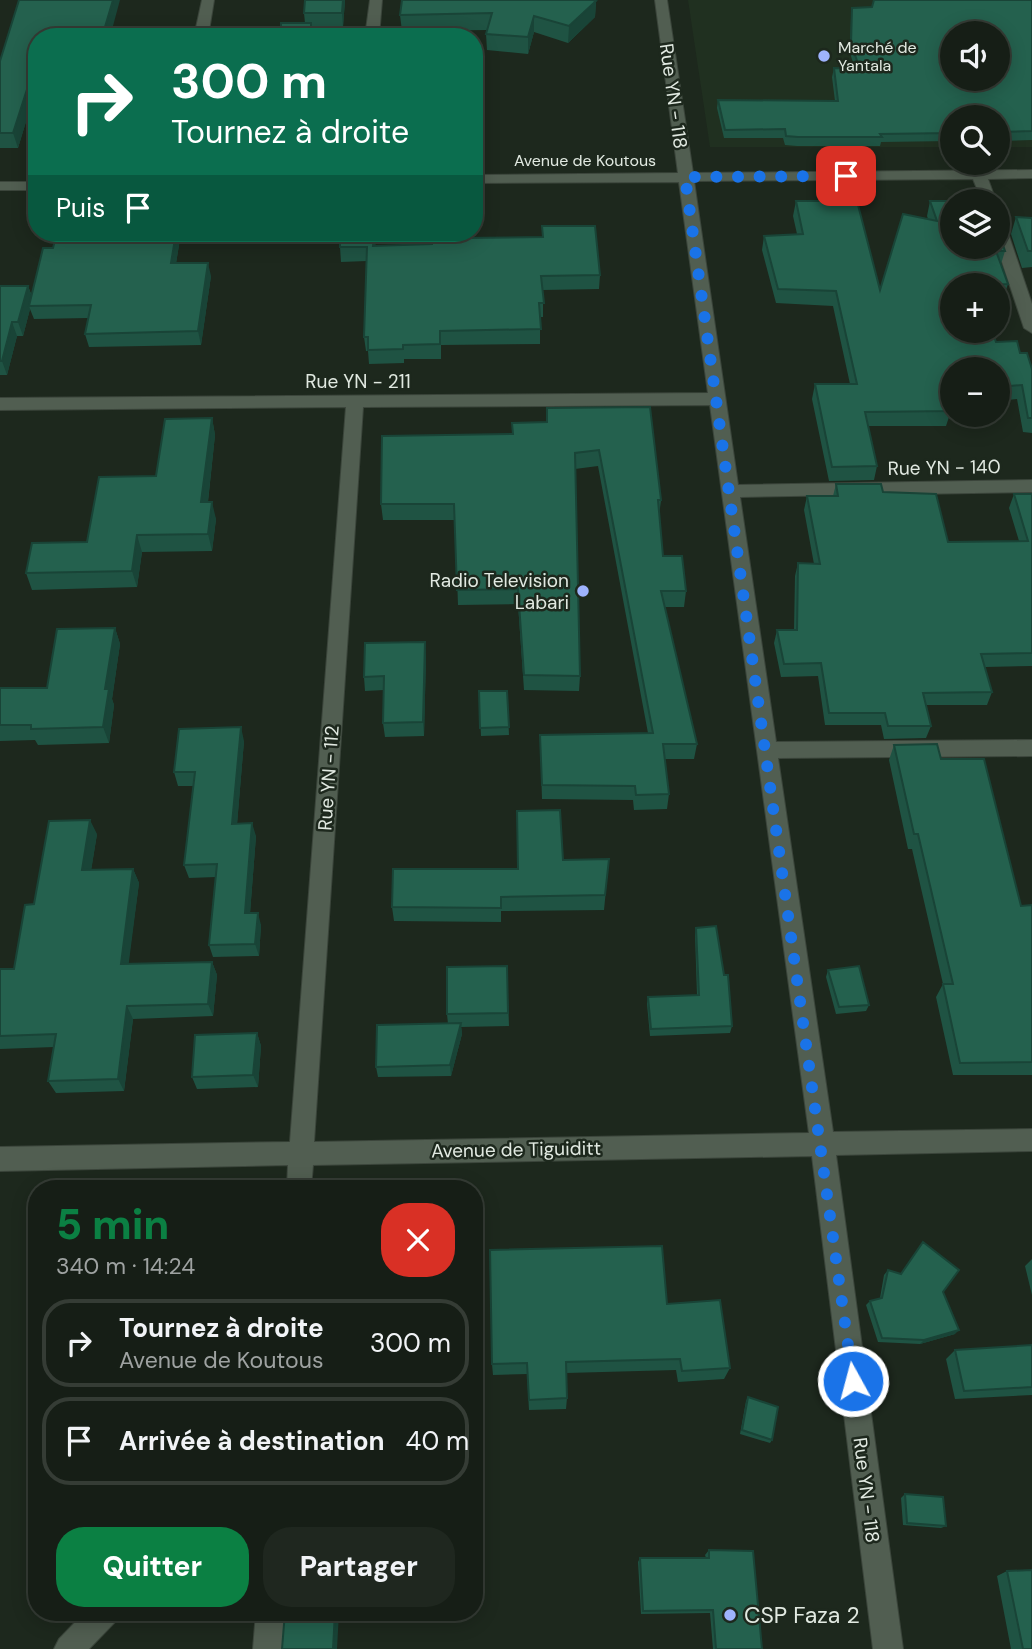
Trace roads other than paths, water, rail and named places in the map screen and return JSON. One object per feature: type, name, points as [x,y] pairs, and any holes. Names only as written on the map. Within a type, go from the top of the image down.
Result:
[{"type":"street","points":[[203,28],[208,0]]},
{"type":"street","points":[[373,28],[376,0]]},
{"type":"street","name":"Rue YN - 118","points":[[661,0],[822,1142],[888,1649]]},
{"type":"street","name":"Avenue de Koutous","points":[[1010,174],[1032,174]]},
{"type":"street","points":[[979,175],[984,189]]},
{"type":"street","name":"Avenue de Koutous","points":[[483,179],[979,175]]},
{"type":"street","points":[[0,187],[28,186]]},
{"type":"street","points":[[1009,259],[1032,328]]},
{"type":"street","name":"Rue YN - 211","points":[[1,406],[717,399]]},
{"type":"street","name":"Rue YN - 112","points":[[300,1180],[355,402]]},
{"type":"street","name":"Rue YN - 140","points":[[730,491],[1032,486]]},
{"type":"street","points":[[765,750],[1032,748]]},
{"type":"street","name":"Avenue de Tiguiditt","points":[[0,1160],[1032,1140]]},
{"type":"street","points":[[69,1649],[96,1621]]},
{"type":"street","points":[[268,1649],[270,1621]]},
{"type":"place","name":"Marché de Yantala","points":[[824,56]]},
{"type":"place","name":"Radio Television Labari","points":[[583,591]]},
{"type":"place","name":"CSP Faza 2","points":[[730,1615]]}]
